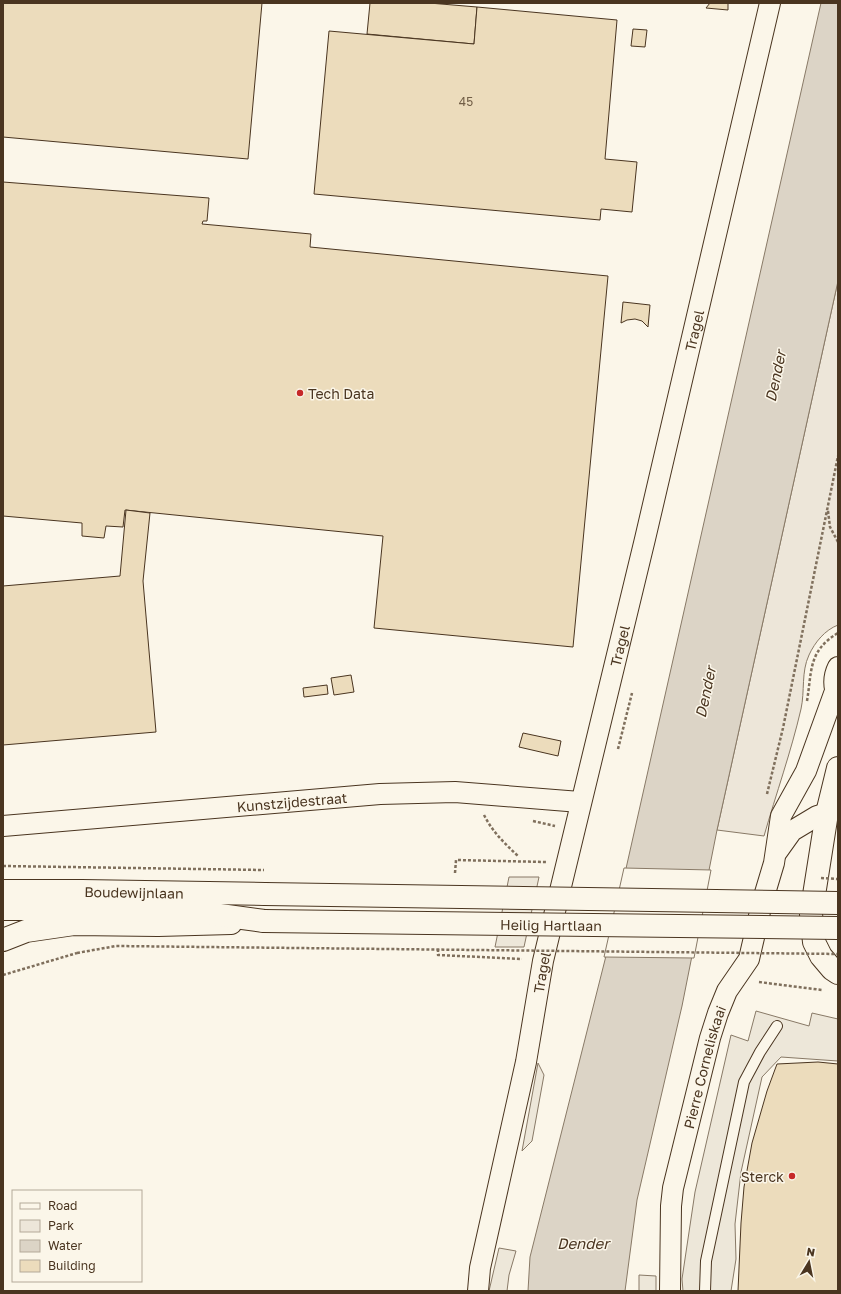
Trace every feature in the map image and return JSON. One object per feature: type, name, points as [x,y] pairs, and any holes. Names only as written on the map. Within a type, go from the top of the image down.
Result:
[{"type":"main road","points":[[837,967],[821,956],[814,942],[811,914],[827,813],[838,768]]},
{"type":"main road","name":"Boudewijnlaan","points":[[3,891],[265,894]]},
{"type":"main road","name":"Heilig Hartlaan","points":[[265,894],[838,903]]},
{"type":"main road","name":"Boudewijnlaan","points":[[3,909],[205,912],[264,921]]},
{"type":"main road","points":[[3,940],[26,931],[74,924],[207,924],[264,921]]},
{"type":"main road","name":"Heilig Hartlaan","points":[[264,921],[838,928]]},
{"type":"street","name":"Tragel","points":[[478,1291],[480,1268],[526,1062],[543,960],[580,802],[645,539],[770,3]]},
{"type":"street","name":"Pierre Corneliskaai","points":[[670,1291],[671,1206],[673,1188],[710,1038],[724,998],[749,959],[776,853],[781,816],[806,771],[837,694],[834,682],[835,672],[838,667]]},
{"type":"street","name":"Kunstzijdestraat","points":[[3,826],[380,794],[455,792],[580,802]]},
{"type":"street","name":"Pierre Corneliskaai","points":[[776,853],[792,831],[817,816],[827,813]]},
{"type":"lane","points":[[705,1291],[706,1261],[744,1082],[760,1052],[777,1026]]},
{"type":"path","points":[[766,801],[783,728],[838,456]]},
{"type":"path","points":[[827,509],[830,527],[838,542]]},
{"type":"path","points":[[483,812],[489,825],[501,841],[518,856]]},
{"type":"path","points":[[455,873],[456,860],[566,862]]},
{"type":"path","points":[[3,975],[77,953],[116,946],[438,949],[837,967],[835,983],[831,991],[735,979]]},
{"type":"path","points":[[438,949],[438,955],[543,960]]},
{"type":"green space","points":[[838,281],[838,625],[829,630],[817,641],[809,655],[805,668],[801,709],[764,836],[717,830]]},
{"type":"shaded area","points":[[509,877],[539,877],[524,947],[495,947]]},
{"type":"shaded area","points":[[756,1011],[809,1026],[812,1013],[838,1019],[838,1061],[781,1057],[762,1077],[741,1172],[735,1224],[736,1259],[731,1291],[683,1291],[682,1279],[695,1192],[731,1035],[748,1041]]},
{"type":"shaded area","points":[[538,1063],[544,1075],[532,1141],[522,1151]]},
{"type":"shaded area","points":[[499,1248],[516,1251],[509,1275],[507,1291],[489,1291]]},
{"type":"shaded area","points":[[639,1275],[656,1276],[656,1291],[639,1291]]},
{"type":"water","name":"Dender","points":[[821,3],[838,3],[838,281],[717,830],[682,1006],[637,1200],[625,1291],[528,1291],[530,1257],[609,944]]},
{"type":"pier","points":[[624,868],[711,870],[694,958],[604,957]]},
{"type":"building","points":[[3,3],[262,3],[248,159],[3,137]]},
{"type":"building","points":[[370,3],[429,3],[477,7],[474,44],[367,34]]},
{"type":"building","points":[[710,3],[728,3],[728,10],[706,8]]},
{"type":"building","points":[[477,7],[617,20],[605,159],[637,162],[632,212],[601,209],[600,220],[314,194],[329,31],[474,44]]},
{"type":"building","points":[[633,29],[647,30],[645,47],[631,46]]},
{"type":"building","name":"Tech Data","points":[[3,182],[209,198],[207,221],[203,221],[202,224],[311,234],[310,247],[608,276],[573,647],[374,628],[383,536],[125,510],[123,527],[106,526],[104,538],[82,536],[82,523],[3,516]]},
{"type":"building","points":[[623,302],[650,305],[648,327],[642,321],[635,319],[627,320],[621,323]]},
{"type":"building","points":[[126,510],[150,513],[143,581],[156,732],[3,745],[3,586],[120,576]]},
{"type":"building","points":[[351,675],[354,692],[334,695],[331,678]]},
{"type":"building","points":[[327,685],[328,694],[304,697],[303,688]]},
{"type":"building","points":[[523,733],[561,741],[558,756],[519,747]]},
{"type":"building","name":"Sterck","points":[[818,1062],[838,1064],[838,1291],[738,1291],[744,1187],[752,1143],[767,1091],[777,1064]]},
{"type":"place","name":"Tech Data","points":[[300,393]]},
{"type":"place","name":"Sterck","points":[[792,1176]]}]
